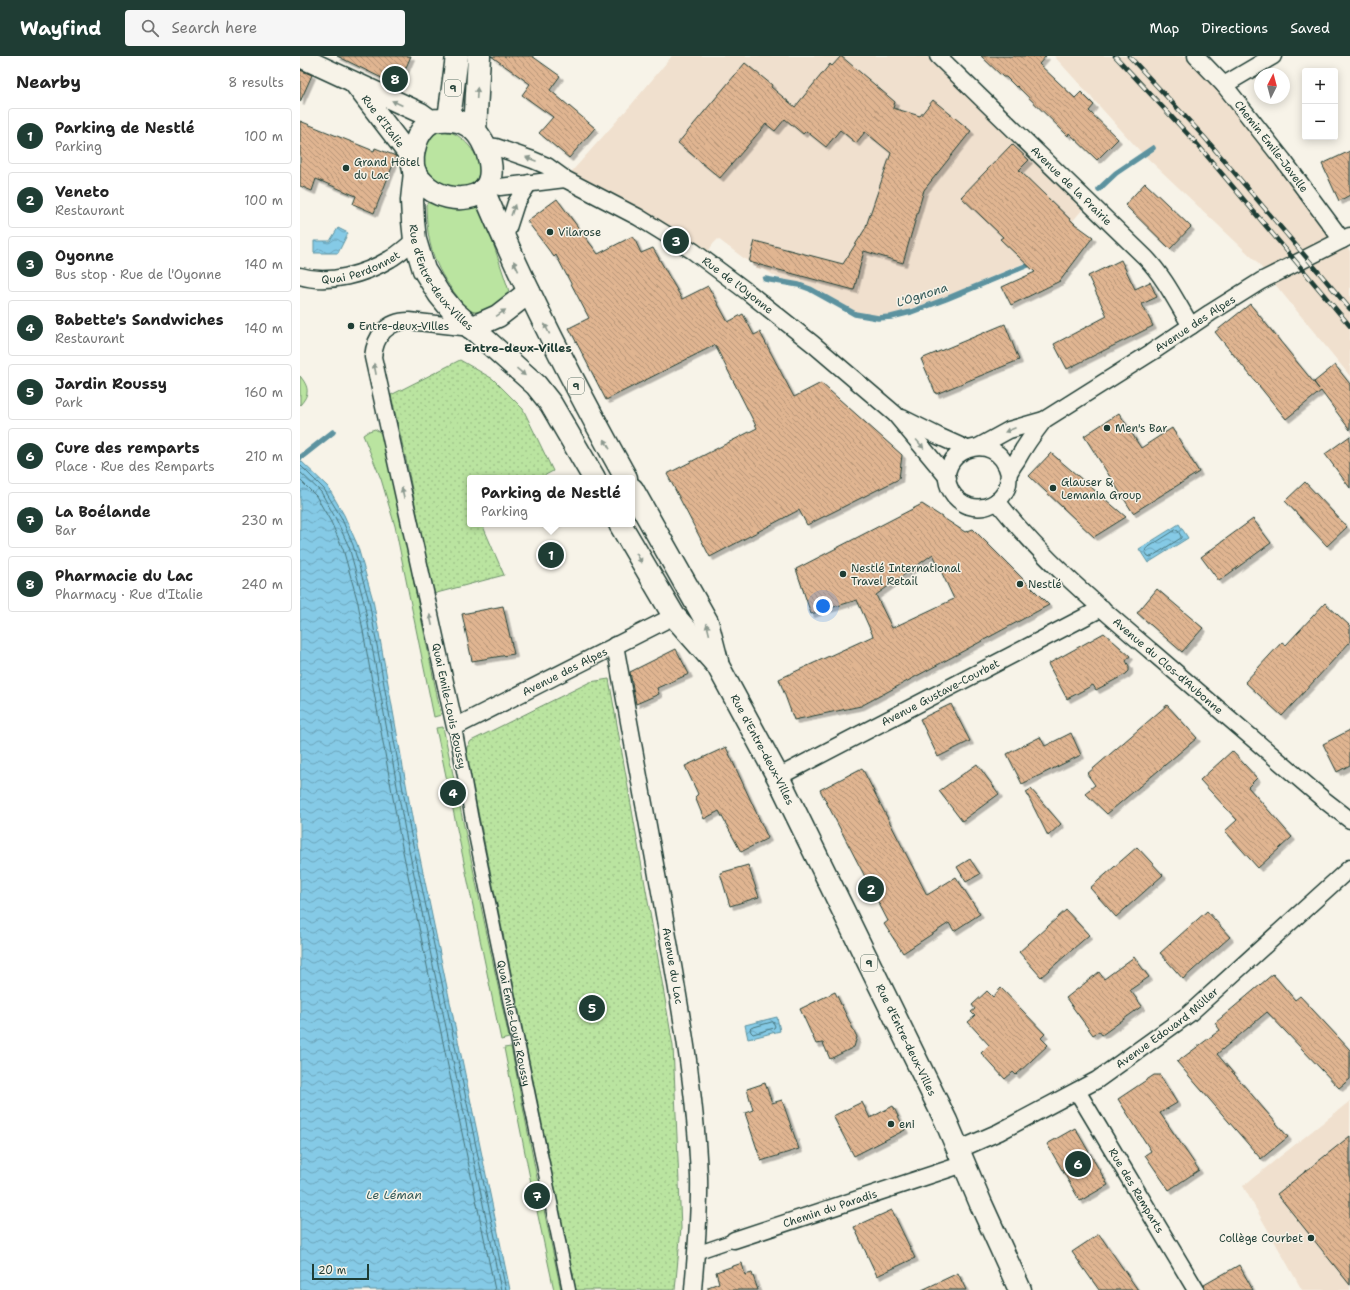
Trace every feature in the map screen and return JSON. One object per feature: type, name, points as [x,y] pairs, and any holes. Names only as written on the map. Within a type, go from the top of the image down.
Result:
[{"type":"main road","name":"9","points":[[434,118],[452,91],[457,56]]},
{"type":"main road","name":"9","points":[[479,56],[480,138]]},
{"type":"main road","points":[[434,118],[462,122],[480,138],[491,165],[491,173],[485,188],[478,194],[460,199],[448,197],[427,187],[419,179],[414,166],[416,142],[420,134],[434,118]]},
{"type":"main road","name":"Rue d'Entre-deux-Villes","points":[[414,166],[412,200],[416,240],[424,270],[439,294],[453,311],[536,385],[551,404],[592,475]]},
{"type":"main road","name":"9","points":[[485,188],[504,240],[529,292],[557,349],[624,475]]},
{"type":"main road","points":[[471,328],[498,316],[529,292]]},
{"type":"main road","name":"Rue d'Entre-deux-Villes","points":[[635,494],[707,622],[718,666]]},
{"type":"main road","name":"Rue d'Entre-deux-Villes","points":[[622,527],[674,616],[718,666],[778,777],[946,1121],[1020,1290]]},
{"type":"street","name":"Avenue de la Prairie","points":[[938,56],[1151,263],[1164,280],[1192,326]]},
{"type":"street","name":"Chemin Emile-Javelle","points":[[1196,56],[1224,85],[1346,238]]},
{"type":"street","points":[[1224,85],[1273,56]]},
{"type":"street","name":"Rue d'Italie","points":[[300,57],[352,82],[434,118]]},
{"type":"street","name":"Rue d'Italie","points":[[352,82],[414,166]]},
{"type":"street","name":"Rue de l'Oyonne","points":[[480,138],[496,147],[547,166],[565,179],[638,217],[693,251],[755,297],[895,414],[948,478]]},
{"type":"street","points":[[485,188],[565,179]]},
{"type":"street","points":[[504,240],[516,203],[530,183]]},
{"type":"street","name":"Avenue des Alpes","points":[[973,448],[1009,430],[1044,420],[1261,281],[1346,238]]},
{"type":"street","name":"Quai Perdonnet","points":[[300,276],[320,280],[347,276],[391,259],[416,240]]},
{"type":"street","name":"Quai Emile-Louis Roussy","points":[[471,328],[400,321],[387,327],[381,334],[376,342],[373,357],[455,727],[472,820],[569,1290]]},
{"type":"street","name":"Rue de l'Oyonne","points":[[895,414],[938,436],[973,448]]},
{"type":"street","name":"Avenue des Alpes","points":[[1009,474],[1024,446],[1044,420]]},
{"type":"street","points":[[973,448],[993,450],[999,454],[1004,460],[1009,474],[1009,482],[1002,496],[988,506],[979,508],[961,502],[954,496],[948,478],[951,464],[955,457],[960,452],[973,448]]},
{"type":"street","name":"Avenue du Clos-d'Aubonne","points":[[997,501],[1012,522],[1051,562],[1323,799],[1350,820]]},
{"type":"street","name":"Avenue Gustave-Courbet","points":[[778,777],[1102,608]]},
{"type":"street","name":"Avenue des Alpes","points":[[455,727],[674,616]]},
{"type":"street","name":"Avenue du Lac","points":[[615,645],[669,941],[689,1065],[699,1176],[699,1210],[693,1290]]},
{"type":"street","name":"Avenue Edouard Müller","points":[[961,1157],[999,1132],[1097,1080],[1189,1014],[1350,868]]},
{"type":"street","name":"Rue des Remparts","points":[[1077,1091],[1196,1290]]},
{"type":"street","name":"Chemin du Paradis","points":[[696,1252],[734,1240],[961,1157]]},
{"type":"shaded area","points":[[672,56],[938,56],[1088,203],[1071,223],[1036,258],[945,297],[892,315],[863,315],[848,309],[810,288],[777,277],[765,270],[757,268],[718,239],[703,259],[565,179],[631,105]]},
{"type":"shaded area","points":[[1054,56],[1196,56],[1350,251],[1350,376],[1256,261],[1140,151]]},
{"type":"shaded area","name":"Collège Courbet","points":[[1350,1101],[1350,1290],[1302,1290],[1243,1186]]},
{"type":"green space","points":[[443,131],[454,133],[467,143],[472,149],[479,163],[478,177],[466,188],[459,189],[447,187],[441,184],[431,177],[423,166],[425,151],[429,139],[438,132]]},
{"type":"green space","points":[[429,201],[476,205],[481,207],[508,288],[509,293],[506,300],[487,310],[479,312],[469,310],[462,303],[442,274],[433,254],[427,219],[426,205]]},
{"type":"green space","points":[[460,360],[493,379],[523,409],[553,471],[546,475],[467,475],[467,527],[483,527],[504,575],[433,594],[407,464],[391,395]]},
{"type":"green space","points":[[300,376],[307,387],[307,394],[300,405]]},
{"type":"green space","points":[[375,429],[381,433],[384,438],[391,470],[441,715],[434,717],[395,526],[381,479],[363,435]]},
{"type":"green space","points":[[609,679],[673,1046],[681,1228],[675,1290],[576,1290],[466,753],[467,747],[471,741],[590,682]]},
{"type":"green space","points":[[443,727],[509,1038],[501,1040],[436,728]]},
{"type":"green space","points":[[511,1047],[539,1188],[532,1188],[504,1048]]},
{"type":"green space","points":[[544,1210],[561,1290],[554,1290],[537,1211]]},
{"type":"water","points":[[338,228],[348,233],[338,253],[314,253],[314,241],[330,241]]},
{"type":"water","name":"Le Léman","points":[[300,460],[328,487],[344,515],[357,544],[373,600],[415,834],[510,1290],[300,1290]]},
{"type":"water","points":[[1179,524],[1188,538],[1148,563],[1139,549]]},
{"type":"water","points":[[777,1017],[780,1031],[748,1039],[745,1025]]},
{"type":"building","points":[[337,56],[411,56],[398,86]]},
{"type":"building","points":[[491,56],[532,56],[560,76],[550,90],[595,128],[569,158],[539,133],[553,117],[522,95],[530,84]]},
{"type":"building","points":[[841,56],[895,102],[893,108],[920,116],[933,100],[971,131],[924,190],[903,263],[864,251],[854,290],[749,262],[755,241],[843,264],[865,229],[891,153],[865,132],[856,143],[840,130],[826,147],[806,131],[803,134],[785,119],[775,131],[766,124],[720,178],[678,143],[745,63],[772,85],[771,87],[795,107],[830,64],[832,66]]},
{"type":"building","points":[[981,56],[1046,56],[1039,64],[1075,98],[1081,92],[1094,105],[1089,111],[1118,139],[1097,160],[1069,133],[1068,136],[1017,86],[1016,87],[1006,77],[1003,77]]},
{"type":"building","points":[[300,70],[312,75],[300,102]]},
{"type":"building","name":"Grand Hôtel du Lac","points":[[300,121],[374,151],[375,148],[396,156],[374,213],[353,204],[356,196],[316,179],[312,191],[300,186]]},
{"type":"building","points":[[1012,144],[1029,160],[1019,170],[1075,224],[1093,237],[1060,281],[1011,305],[1002,287],[1035,272],[1000,239],[1003,237],[961,197]]},
{"type":"building","points":[[1350,151],[1350,195],[1339,201],[1322,164]]},
{"type":"building","points":[[1145,183],[1191,227],[1170,249],[1125,205]]},
{"type":"building","points":[[557,199],[598,254],[633,236],[641,253],[653,248],[682,299],[708,286],[728,322],[743,314],[754,335],[760,332],[794,397],[821,383],[902,455],[899,479],[807,525],[799,510],[710,557],[667,474],[757,428],[715,345],[606,400],[569,328],[589,318],[556,255],[554,257],[527,221]]},
{"type":"building","points":[[1121,260],[1135,289],[1150,282],[1157,297],[1142,304],[1153,326],[1067,369],[1054,344],[1107,316],[1088,276]]},
{"type":"building","points":[[1250,304],[1319,389],[1314,382],[1335,365],[1350,384],[1350,430],[1321,391],[1286,419],[1215,332]]},
{"type":"building","points":[[1005,324],[1019,360],[936,394],[921,359]]},
{"type":"building","points":[[1119,413],[1141,448],[1172,428],[1199,472],[1133,513],[1084,436]]},
{"type":"building","points":[[1350,436],[1350,488],[1325,454]]},
{"type":"building","points":[[1051,453],[1126,517],[1094,537],[1029,476]]},
{"type":"building","points":[[1305,482],[1347,527],[1327,546],[1285,501]]},
{"type":"building","points":[[922,504],[965,532],[973,529],[1049,605],[861,706],[794,720],[779,679],[873,636],[857,600],[811,614],[796,569]],"holes":[[[933,554],[954,599],[892,628],[876,595]]]},
{"type":"building","points":[[1253,519],[1271,543],[1219,581],[1201,557]]},
{"type":"building","points":[[1157,589],[1203,628],[1182,652],[1137,613]]},
{"type":"building","points":[[1325,603],[1350,626],[1350,642],[1282,716],[1245,682],[1282,642],[1286,645]]},
{"type":"building","points":[[503,606],[514,654],[472,661],[462,614]]},
{"type":"building","points":[[1104,633],[1130,656],[1126,661],[1129,666],[1129,671],[1096,690],[1093,685],[1067,699],[1048,664]]},
{"type":"building","points":[[676,649],[689,674],[657,688],[659,694],[636,704],[630,672]]},
{"type":"building","points":[[951,704],[970,741],[938,757],[920,719]]},
{"type":"building","points":[[1167,705],[1197,738],[1107,814],[1085,793],[1095,785],[1087,774]]},
{"type":"building","points":[[1350,730],[1350,765],[1337,772],[1323,744]]},
{"type":"building","points":[[1071,733],[1081,755],[1022,784],[1007,754],[1040,737],[1045,746]]},
{"type":"building","points":[[726,747],[768,838],[741,852],[719,811],[704,819],[695,797],[698,794],[685,766]]},
{"type":"building","points":[[1232,751],[1257,778],[1248,787],[1292,837],[1258,868],[1225,831],[1237,820],[1200,780]]},
{"type":"building","points":[[977,764],[999,794],[962,821],[939,791]]},
{"type":"building","points":[[862,768],[927,895],[956,877],[980,914],[954,931],[949,923],[903,953],[884,924],[888,921],[820,790]]},
{"type":"building","points":[[1031,789],[1061,824],[1048,836],[1026,792]]},
{"type":"building","points":[[1137,847],[1163,875],[1116,917],[1090,888]]},
{"type":"building","points":[[970,859],[980,874],[966,882],[957,867]]},
{"type":"building","points":[[748,865],[759,897],[730,906],[720,873]]},
{"type":"building","points":[[1066,910],[1089,935],[1041,977],[1019,952]]},
{"type":"building","points":[[1207,911],[1230,937],[1183,979],[1160,953]]},
{"type":"building","points":[[1134,957],[1149,977],[1130,990],[1142,1006],[1102,1035],[1099,1031],[1093,1035],[1066,998],[1099,972],[1104,979]]},
{"type":"building","points":[[1273,974],[1295,1000],[1300,996],[1350,1050],[1350,1079],[1339,1088],[1267,1012],[1217,1054],[1288,1137],[1261,1159],[1177,1062],[1220,1030],[1215,1023]]},
{"type":"building","points":[[1001,988],[1045,1034],[1041,1038],[1048,1045],[1016,1075],[1013,1072],[1005,1079],[981,1053],[989,1045],[968,1022],[975,1016],[971,1012],[975,1009],[972,1005],[987,991],[993,997]]},
{"type":"building","points":[[835,992],[857,1037],[854,1047],[830,1059],[823,1043],[816,1044],[800,1009]]},
{"type":"building","points":[[1154,1075],[1160,1075],[1177,1103],[1160,1113],[1199,1170],[1169,1190],[1145,1155],[1151,1151],[1118,1099]]},
{"type":"building","points":[[765,1083],[772,1103],[782,1100],[799,1149],[761,1161],[745,1113],[753,1110],[747,1089]]},
{"type":"building","points":[[862,1102],[870,1118],[893,1106],[905,1130],[854,1156],[833,1116]]},
{"type":"building","points":[[1075,1128],[1108,1185],[1080,1201],[1047,1144]]},
{"type":"building","points":[[1350,1136],[1350,1285],[1277,1194]]},
{"type":"building","points":[[892,1210],[915,1258],[877,1276],[854,1227]]},
{"type":"building","points":[[1099,1234],[1138,1290],[1099,1290],[1072,1252]]},
{"type":"building","points":[[742,1263],[745,1275],[752,1273],[758,1290],[708,1290],[708,1287],[719,1283],[716,1272]]},
{"type":"building","points":[[1239,1265],[1253,1290],[1205,1290],[1204,1285]]},
{"type":"building","points":[[958,1273],[966,1290],[922,1290]]},
{"type":"waterway","name":"L'Ognona","points":[[1099,189],[1116,173],[1153,148]]},
{"type":"waterway","name":"L'Ognona","points":[[765,279],[799,285],[810,289],[855,314],[878,318],[891,317],[911,312],[946,299],[1033,262]]},
{"type":"waterway","name":"L'Ognona","points":[[300,458],[333,432]]},
{"type":"railway","points":[[1115,56],[1197,144],[1350,326]]},
{"type":"railway","points":[[1129,56],[1205,138],[1350,309]]},
{"type":"place","name":"Pharmacie du Lac","points":[[395,79]]},
{"type":"place","name":"Grand Hôtel du Lac","points":[[346,168]]},
{"type":"place","name":"Vilarose","points":[[550,232]]},
{"type":"place","name":"Oyonne","points":[[676,241]]},
{"type":"place","name":"Entre-deux-Villes","points":[[351,326]]},
{"type":"place","name":"Men's Bar","points":[[1107,428]]},
{"type":"place","name":"Glauser & Lemania Group","points":[[1053,488]]},
{"type":"place","name":"Parking de Nestlé","points":[[551,555]]},
{"type":"place","name":"Nestlé International Travel Retail","points":[[843,574]]},
{"type":"place","name":"Nestlé","points":[[1020,584]]},
{"type":"place","name":"Babette's Sandwiches","points":[[453,793]]},
{"type":"place","name":"Veneto","points":[[871,889]]},
{"type":"place","name":"Jardin Roussy","points":[[592,1008]]},
{"type":"place","name":"eni","points":[[891,1124]]},
{"type":"place","name":"Cure des remparts","points":[[1078,1164]]},
{"type":"place","name":"La Boélande","points":[[537,1196]]},
{"type":"place","name":"Collège Courbet","points":[[1311,1238]]},
{"type":"district","name":"Entre-deux-Villes","points":[[518,348]]}]
